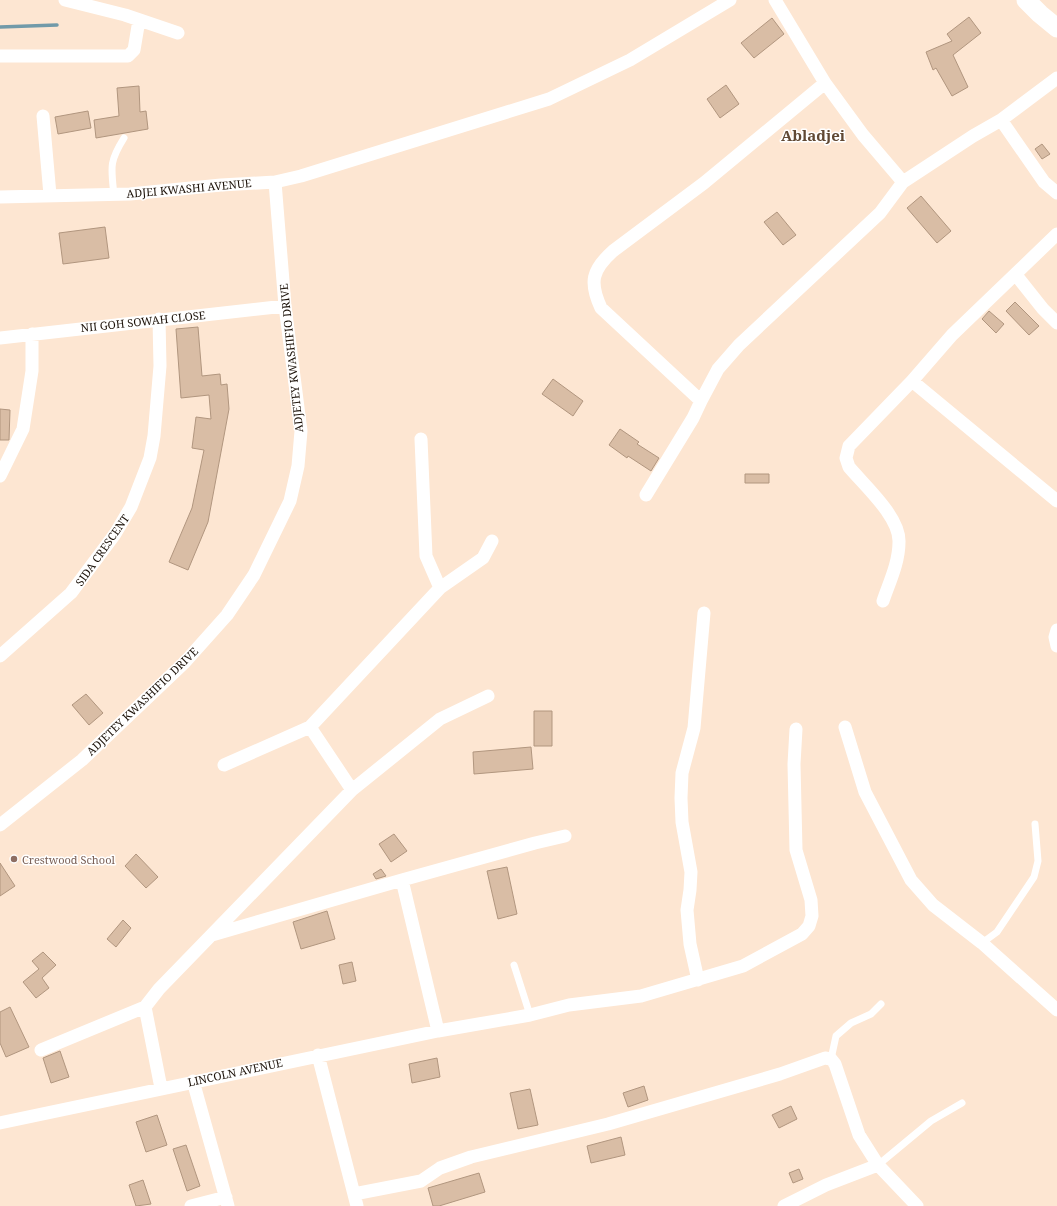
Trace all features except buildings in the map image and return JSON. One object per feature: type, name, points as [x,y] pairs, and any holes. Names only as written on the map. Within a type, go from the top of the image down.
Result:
[{"type":"street","points":[[65,0],[139,20],[178,33]]},
{"type":"street","name":"ADJEI KWASHI AVENUE","points":[[0,197],[114,194],[242,183],[274,182],[301,176],[549,99],[579,86],[642,53],[730,0]]},
{"type":"street","points":[[775,0],[825,83],[864,135],[903,182]]},
{"type":"street","points":[[1026,0],[1057,28]]},
{"type":"street","points":[[0,56],[128,56],[134,50],[139,20]]},
{"type":"street","points":[[646,495],[693,418],[718,369],[739,345],[880,213],[903,182],[973,136],[1002,120],[1057,78]]},
{"type":"street","points":[[701,401],[601,308],[594,292],[594,276],[602,262],[613,251],[704,184],[825,83]]},
{"type":"street","points":[[43,116],[50,195]]},
{"type":"street","points":[[1002,120],[1044,182],[1057,193]]},
{"type":"street","name":"ADJETEY KWASHIFIO DRIVE","points":[[0,825],[82,760],[185,662],[227,615],[254,575],[290,501],[298,466],[301,431],[285,306],[274,182]]},
{"type":"street","points":[[883,601],[897,561],[900,542],[897,527],[889,514],[849,467],[846,458],[849,446],[912,381],[952,335],[1057,234]]},
{"type":"street","points":[[1016,274],[1043,309],[1057,323]]},
{"type":"street","name":"NII GOH SOWAH CLOSE","points":[[0,338],[285,306]]},
{"type":"street","name":"SIDA CRESCENT","points":[[0,656],[71,594],[115,534],[131,507],[148,464],[154,436],[160,366],[159,319]]},
{"type":"street","points":[[0,476],[24,429],[32,371],[32,334]]},
{"type":"street","points":[[912,381],[1057,500]]},
{"type":"street","points":[[421,440],[426,556],[440,588]]},
{"type":"street","points":[[224,765],[310,727],[440,588],[483,558],[492,541]]},
{"type":"street","points":[[698,980],[690,944],[687,910],[691,872],[682,822],[681,798],[682,773],[694,728],[704,613]]},
{"type":"street","points":[[1057,630],[1055,637],[1057,646]]},
{"type":"street","points":[[41,1050],[145,1007],[159,989],[352,790],[440,719],[488,696]]},
{"type":"street","points":[[310,727],[352,790]]},
{"type":"street","points":[[845,727],[865,792],[911,880],[933,904],[982,943],[1056,1008]]},
{"type":"street","name":"LINCOLN AVENUE","points":[[0,1123],[318,1055],[438,1031],[530,1015],[569,1005],[641,996],[743,966],[802,934],[809,926],[812,916],[811,900],[796,850],[794,764],[796,729]]},
{"type":"street","points":[[211,936],[402,880],[565,836]]},
{"type":"street","points":[[402,880],[438,1031]]},
{"type":"street","points":[[145,1007],[161,1088]]},
{"type":"street","points":[[318,1055],[356,1200],[421,1181],[440,1168],[471,1157],[608,1124],[780,1074],[825,1058],[830,1059],[835,1064],[859,1135],[878,1165],[917,1206]]},
{"type":"street","points":[[191,1206],[227,1202],[193,1081]]},
{"type":"street","points":[[784,1206],[826,1185],[878,1165]]},
{"type":"lane","points":[[114,194],[111,165],[114,154],[124,138]]},
{"type":"lane","points":[[982,943],[997,932],[1034,877],[1038,861],[1036,824]]},
{"type":"lane","points":[[514,965],[530,1015]]},
{"type":"lane","points":[[830,1059],[836,1036],[851,1023],[871,1014],[881,1004]]},
{"type":"lane","points":[[878,1165],[932,1121],[962,1103]]},
{"type":"waterway","points":[[0,27],[57,25]]},
{"type":"place","name":"Crestwood School","points":[[14,859]]},
{"type":"district","name":"Abladjei","points":[[813,135]]}]
